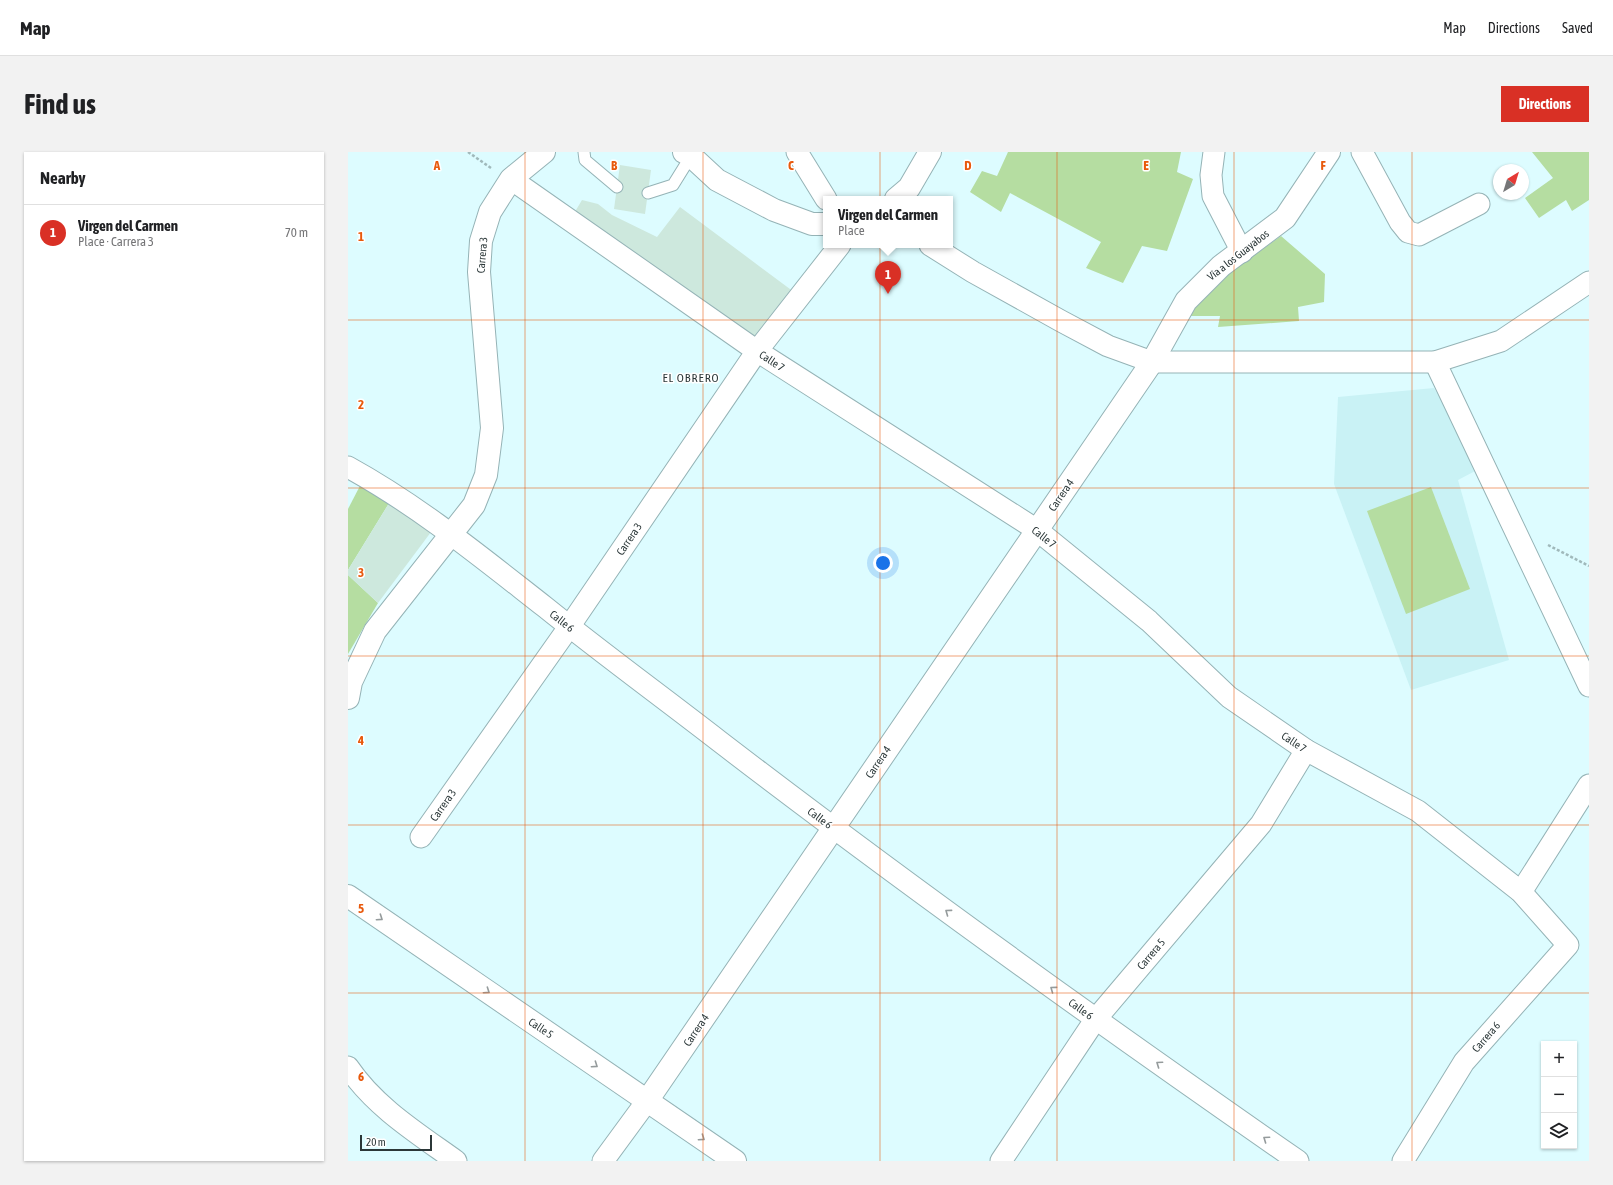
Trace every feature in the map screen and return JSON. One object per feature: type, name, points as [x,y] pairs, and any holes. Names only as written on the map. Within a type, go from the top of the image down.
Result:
[{"type":"main road","name":"Carrera 3","points":[[348,698],[351,682],[374,631],[474,505],[486,475],[492,428],[479,272],[481,241],[490,212],[511,179],[544,152]]},
{"type":"main road","name":"Vía a los Guayabos","points":[[1152,362],[1186,301],[1221,266],[1242,252],[1285,218],[1329,152]]},
{"type":"main road","points":[[688,154],[717,180],[774,210],[812,224],[823,224]]},
{"type":"main road","points":[[900,196],[909,188],[929,154]]},
{"type":"main road","name":"Carrera 4","points":[[647,1101],[1152,362]]},
{"type":"main road","name":"Calle 5","points":[[348,896],[735,1161]]},
{"type":"street","points":[[797,152],[824,196]]},
{"type":"street","points":[[1214,152],[1211,175],[1213,196],[1242,252]]},
{"type":"street","points":[[1362,152],[1400,222],[1408,232],[1419,235],[1479,204]]},
{"type":"street","name":"Calle 7","points":[[511,179],[757,351],[1037,530],[1148,621],[1229,697],[1306,750],[1418,811],[1521,892],[1552,926]]},
{"type":"street","name":"Carrera 3","points":[[421,837],[569,627],[757,351],[838,248]]},
{"type":"street","points":[[935,248],[973,272],[1108,346],[1152,362],[1435,362],[1501,341],[1589,282]]},
{"type":"street","points":[[1435,362],[1589,686]]},
{"type":"street","name":"Calle 6","points":[[348,467],[386,488],[452,534],[569,627],[833,828],[1095,1020],[1298,1161]]},
{"type":"street","name":"Carrera 5","points":[[1001,1161],[1095,1020],[1262,824],[1306,750]]},
{"type":"street","points":[[1521,892],[1589,785]]},
{"type":"street","name":"Carrera 6","points":[[1403,1161],[1464,1062],[1568,945],[1552,926]]},
{"type":"street","points":[[348,1067],[358,1082],[387,1110],[456,1161]]},
{"type":"street","name":"Carrera 4","points":[[603,1161],[647,1101]]},
{"type":"lane","points":[[584,152],[585,160],[617,187]]},
{"type":"lane","points":[[648,193],[673,186],[688,154]]},
{"type":"shaded area","points":[[1434,388],[1479,469],[1458,480],[1509,660],[1411,690],[1334,484],[1338,397]]},
{"type":"green space","points":[[1008,152],[1181,152],[1177,172],[1193,179],[1167,251],[1142,246],[1123,283],[1086,268],[1101,242],[1010,193],[1001,212],[970,192],[982,171],[997,176]]},
{"type":"green space","points":[[1532,152],[1589,152],[1589,200],[1572,211],[1566,200],[1539,218],[1526,200],[1529,200],[1529,195],[1553,178]]},
{"type":"green space","points":[[1281,236],[1325,274],[1324,302],[1298,307],[1299,321],[1218,327],[1220,316],[1187,316],[1222,278]]},
{"type":"green space","points":[[363,480],[391,500],[348,570],[348,509]]},
{"type":"green space","points":[[1431,487],[1470,589],[1406,614],[1367,511]]},
{"type":"green space","points":[[348,575],[378,603],[348,654]]},
{"type":"building","points":[[620,165],[651,170],[645,214],[614,209]]},
{"type":"building","points":[[582,200],[598,204],[612,215],[657,237],[680,207],[794,292],[754,343],[570,220]]},
{"type":"building","points":[[391,500],[431,532],[378,603],[348,575],[348,570]]},
{"type":"place","name":"Virgen del Carmen","points":[[888,294]]},
{"type":"district","name":"EL OBRERO","points":[[691,378]]}]
